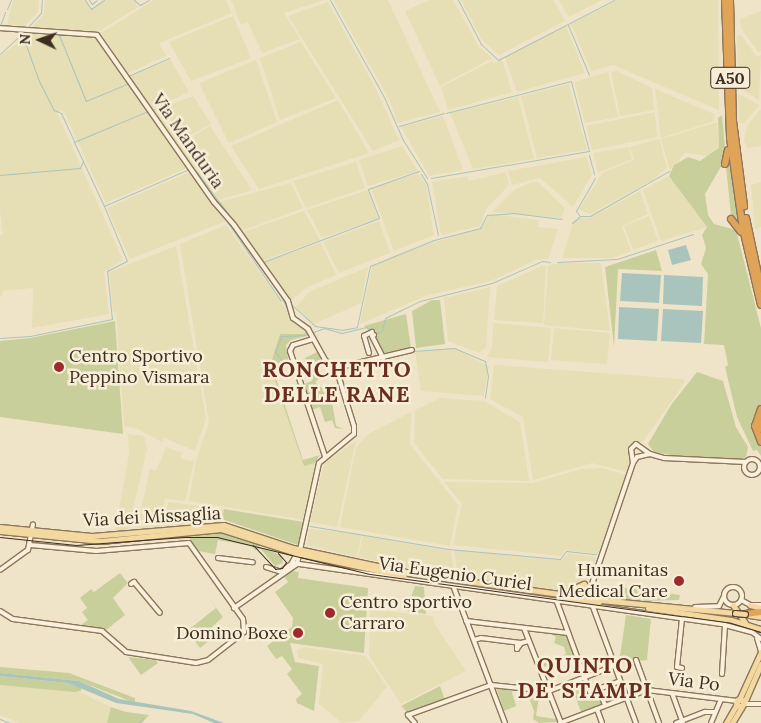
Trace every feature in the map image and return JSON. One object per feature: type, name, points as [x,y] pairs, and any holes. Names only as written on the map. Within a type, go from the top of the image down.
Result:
[{"type":"highway","name":"A50","points":[[725,0],[728,114],[737,194],[752,272],[761,305]]},
{"type":"highway","name":"A50","points":[[730,0],[731,86],[736,155],[761,288]]},
{"type":"highway","points":[[725,164],[728,152],[728,114]]},
{"type":"highway","points":[[732,219],[740,229],[752,272]]},
{"type":"highway","points":[[761,409],[755,426],[761,442]]},
{"type":"highway","points":[[761,415],[758,428],[761,437]]},
{"type":"highway","points":[[761,422],[761,429]]},
{"type":"highway","points":[[745,616],[761,609]]},
{"type":"main road","name":"Via dei Missaglia","points":[[0,531],[110,536],[218,524],[240,528],[299,553],[408,576],[586,599]]},
{"type":"main road","name":"Via dei Missaglia","points":[[0,526],[30,533]]},
{"type":"main road","name":"Via dei Missaglia","points":[[299,553],[453,580],[560,594],[586,585]]},
{"type":"main road","points":[[586,585],[600,600],[761,618]]},
{"type":"main road","points":[[576,588],[577,598]]},
{"type":"main road","points":[[590,590],[586,599],[761,628]]},
{"type":"main road","points":[[734,605],[746,624]]},
{"type":"main road","points":[[750,605],[761,609]]},
{"type":"main road","points":[[648,608],[735,615]]},
{"type":"main road","points":[[732,723],[761,652]]},
{"type":"main road","points":[[726,723],[741,703],[761,664]]},
{"type":"street","name":"Via Manduria","points":[[0,28],[96,34],[214,202],[234,225],[288,301],[294,318],[311,335],[325,360],[336,368],[354,427],[351,438],[325,456]]},
{"type":"street","points":[[369,353],[364,336],[373,334],[374,342],[383,358]]},
{"type":"street","points":[[236,606],[266,586],[275,575],[294,565],[299,553],[318,466],[325,456],[290,351],[293,345],[311,335]]},
{"type":"street","points":[[366,344],[374,342]]},
{"type":"street","points":[[336,368],[412,350]]},
{"type":"street","points":[[590,590],[593,576],[633,463],[635,456],[634,445],[650,454]]},
{"type":"street","points":[[642,454],[643,449]]},
{"type":"street","points":[[635,456],[650,454],[675,459],[739,463],[752,459],[760,464],[759,472],[749,474],[739,463]]},
{"type":"street","points":[[744,468],[746,462]]},
{"type":"street","points":[[30,545],[30,533],[33,524]]},
{"type":"street","points":[[0,570],[30,545],[96,551],[187,542],[230,603],[236,606]]},
{"type":"street","points":[[218,558],[254,562]]},
{"type":"street","name":"Via Eugenio Curiel","points":[[294,565],[725,625],[755,634],[761,639]]},
{"type":"street","points":[[586,585],[593,576]]},
{"type":"street","points":[[131,584],[134,582],[160,613]]},
{"type":"street","points":[[454,588],[506,723]]},
{"type":"street","points":[[672,606],[715,606],[722,603],[727,590],[736,588],[741,592],[741,600]]},
{"type":"street","points":[[724,596],[726,602],[734,605],[741,600]]},
{"type":"street","points":[[741,600],[750,605]]},
{"type":"street","points":[[557,602],[590,692],[620,681]]},
{"type":"street","points":[[0,611],[13,619],[102,632],[126,652],[196,663],[208,660],[242,634],[244,623],[237,612],[236,606]]},
{"type":"street","points":[[594,607],[636,723]]},
{"type":"street","points":[[682,619],[676,668],[682,668]]},
{"type":"street","points":[[466,621],[568,633]]},
{"type":"street","points":[[722,674],[725,625]]},
{"type":"street","points":[[524,628],[561,723],[647,690]]},
{"type":"street","points":[[755,634],[761,652]]},
{"type":"street","points":[[474,640],[519,643],[529,641]]},
{"type":"street","points":[[636,660],[659,723]]},
{"type":"street","points":[[415,723],[408,715],[491,684],[548,691],[614,666]]},
{"type":"street","points":[[598,689],[604,705]]},
{"type":"street","name":"Via Po","points":[[647,690],[761,704]]},
{"type":"street","points":[[672,693],[682,722]]},
{"type":"street","points":[[711,723],[721,699]]},
{"type":"street","points":[[597,709],[602,723]]},
{"type":"street","points":[[676,723],[705,712],[715,712]]},
{"type":"shaded area","points":[[13,0],[39,0],[38,12],[25,26],[7,24]]},
{"type":"shaded area","points":[[45,0],[85,0],[91,10],[106,0],[133,0],[138,7],[99,31],[30,29],[44,14]]},
{"type":"shaded area","points":[[154,0],[226,0],[232,13],[159,43],[166,56],[128,73],[101,33]]},
{"type":"shaded area","points":[[231,0],[324,0],[284,13],[300,39],[262,53],[248,22],[241,25]]},
{"type":"shaded area","points":[[333,0],[388,0],[440,112],[398,123],[389,99]]},
{"type":"shaded area","points":[[429,0],[453,0],[479,47],[492,58],[440,86],[405,11]]},
{"type":"shaded area","points":[[461,0],[553,0],[565,21],[499,55],[482,40]]},
{"type":"shaded area","points":[[559,0],[602,0],[569,17]]},
{"type":"shaded area","points":[[618,0],[718,0],[719,110],[613,65],[591,71],[571,24]]},
{"type":"shaded area","points":[[328,2],[375,87],[399,140],[373,151],[288,16]]},
{"type":"shaded area","points":[[761,11],[761,51],[758,52],[741,28],[740,19]]},
{"type":"shaded area","points":[[233,16],[251,58],[191,81],[169,42]]},
{"type":"shaded area","points":[[566,26],[585,73],[517,92],[505,57]]},
{"type":"shaded area","points":[[33,32],[95,36],[187,168],[106,203],[63,110],[57,113],[123,260],[104,272],[109,314],[32,328],[33,288],[3,291],[0,297],[0,235],[3,234],[0,211],[0,56]]},
{"type":"shaded area","points":[[741,35],[757,57],[761,55],[759,100],[738,87],[737,36]]},
{"type":"shaded area","points":[[301,42],[336,98],[280,120],[260,58]]},
{"type":"shaded area","points":[[170,59],[189,92],[152,109],[130,76]]},
{"type":"shaded area","points":[[502,59],[512,92],[448,110],[441,87],[492,61],[494,64]]},
{"type":"shaded area","points":[[256,60],[277,122],[229,143],[199,83]]},
{"type":"shaded area","points":[[617,71],[652,88],[654,110],[620,116],[611,72]]},
{"type":"shaded area","points":[[608,72],[618,117],[585,123],[574,82]]},
{"type":"shaded area","points":[[569,84],[587,150],[537,158],[521,96]]},
{"type":"shaded area","points":[[655,89],[714,114],[714,121],[661,138]]},
{"type":"shaded area","points":[[738,94],[759,105],[744,124],[739,122]]},
{"type":"shaded area","points":[[193,96],[211,124],[174,144],[152,112]]},
{"type":"shaded area","points":[[518,97],[534,159],[473,169],[450,113]]},
{"type":"shaded area","points":[[338,100],[369,153],[259,189],[231,146]]},
{"type":"shaded area","points":[[761,109],[761,146],[747,148],[744,141],[747,126]]},
{"type":"shaded area","points":[[655,112],[657,137],[592,150],[586,126]]},
{"type":"shaded area","points":[[443,116],[463,170],[429,176],[401,127]]},
{"type":"shaded area","points":[[717,122],[719,148],[708,156],[685,153],[670,170],[661,139]]},
{"type":"shaded area","points":[[210,126],[252,190],[219,200],[176,146]]},
{"type":"shaded area","points":[[659,139],[667,168],[652,180],[590,214],[579,210],[602,173],[634,160],[630,147]]},
{"type":"shaded area","points":[[402,146],[418,171],[368,186],[359,160]]},
{"type":"shaded area","points":[[629,147],[632,159],[598,173],[593,153]]},
{"type":"shaded area","points":[[586,157],[592,174],[573,207],[540,178],[512,185],[508,171]]},
{"type":"shaded area","points":[[356,162],[365,188],[306,208],[293,181]]},
{"type":"shaded area","points":[[190,172],[226,221],[130,259],[107,208]]},
{"type":"shaded area","points":[[506,172],[509,185],[487,208],[480,226],[441,235],[432,182],[467,176],[469,181]]},
{"type":"shaded area","points":[[418,174],[426,184],[434,235],[394,251],[371,188]]},
{"type":"shaded area","points":[[669,176],[707,227],[661,241],[643,190]]},
{"type":"shaded area","points":[[532,182],[538,182],[565,208],[561,218],[492,212],[514,190]]},
{"type":"shaded area","points":[[761,182],[761,227],[755,229],[751,185]]},
{"type":"shaded area","points":[[291,183],[303,208],[241,231],[219,202]]},
{"type":"shaded area","points":[[368,190],[378,218],[322,238],[307,210]]},
{"type":"shaded area","points":[[640,191],[648,214],[622,226],[631,251],[612,258],[562,258],[573,223],[579,218],[590,218]]},
{"type":"shaded area","points":[[304,211],[320,240],[262,261],[243,232]]},
{"type":"shaded area","points":[[491,214],[539,220],[538,227],[558,229],[548,259],[535,260],[491,281],[428,295],[360,324],[372,267],[400,253],[481,228]]},
{"type":"shaded area","points":[[649,216],[658,241],[633,250],[624,226]]},
{"type":"shaded area","points":[[379,221],[390,253],[339,273],[323,242]]},
{"type":"shaded area","points":[[226,225],[286,309],[289,319],[306,331],[305,334],[280,334],[270,366],[304,466],[315,463],[305,520],[189,501],[196,460],[209,422],[180,244]]},
{"type":"shaded area","points":[[321,243],[336,275],[306,288],[291,300],[264,262]]},
{"type":"shaded area","points":[[176,246],[206,419],[195,451],[164,438],[162,442],[138,429],[124,426],[116,313],[113,312],[109,272]]},
{"type":"shaded area","points":[[558,263],[601,263],[610,331],[544,325],[548,266]]},
{"type":"shaded area","points":[[542,266],[546,266],[543,323],[494,320],[497,286]]},
{"type":"shaded area","points":[[368,267],[361,303],[314,324],[296,307],[309,292]]},
{"type":"shaded area","points":[[490,287],[486,347],[479,353],[448,341],[444,298]]},
{"type":"shaded area","points":[[493,323],[551,328],[548,362],[487,357],[492,348]]},
{"type":"shaded area","points":[[554,328],[610,333],[607,364],[551,360]]},
{"type":"shaded area","points":[[452,348],[489,366],[484,396],[421,391],[415,352]]},
{"type":"shaded area","points":[[494,365],[683,379],[685,382],[644,440],[631,446],[627,472],[592,463],[533,480],[523,417],[490,399]]},
{"type":"shaded area","points":[[440,398],[484,401],[520,422],[529,481],[443,479],[414,443],[415,410]]},
{"type":"shaded area","points":[[411,412],[410,444],[458,505],[450,546],[340,527],[356,448],[368,434]]},
{"type":"shaded area","points":[[128,434],[144,436],[147,449],[128,530],[115,531],[129,454]]},
{"type":"shaded area","points":[[356,441],[337,527],[310,522],[324,463]]},
{"type":"shaded area","points":[[166,447],[182,453],[180,457],[185,460],[194,461],[185,501],[165,499],[162,526],[137,529],[150,469],[156,471]]},
{"type":"shaded area","points":[[603,468],[626,475],[598,554],[565,550],[561,556],[453,545],[462,504],[444,482],[533,483],[582,469]]},
{"type":"shaded area","points":[[168,502],[224,509],[221,522],[164,526]]},
{"type":"shaded area","points":[[309,529],[362,534],[357,557],[307,545]]},
{"type":"shaded area","points":[[363,536],[451,551],[455,578],[358,557]]},
{"type":"shaded area","points":[[454,550],[562,560],[568,553],[596,557],[590,579],[557,592],[459,579]]},
{"type":"shaded area","points":[[370,609],[433,616],[435,625],[466,671],[401,704],[369,656]]},
{"type":"shaded area","points":[[304,647],[366,656],[387,687],[359,721],[342,723],[319,704],[323,664],[298,658],[297,650]]},
{"type":"shaded area","points":[[0,685],[75,690],[111,707],[107,723],[20,723],[0,715]]},
{"type":"green space","points":[[722,115],[726,158],[705,194],[708,215],[714,224],[736,230],[761,328],[761,456],[757,450],[753,451],[737,417],[725,367],[728,365],[724,345],[704,344],[708,274],[701,264],[706,248],[702,235],[707,227],[669,176],[674,165],[688,157],[700,161],[719,148],[718,118]]},
{"type":"green space","points":[[729,159],[739,224],[731,215],[726,167]]},
{"type":"green space","points":[[656,250],[662,271],[618,269],[614,347],[605,267]]},
{"type":"green space","points":[[432,300],[440,300],[445,344],[416,348],[412,311]]},
{"type":"green space","points":[[406,314],[411,348],[384,356],[376,337],[364,326]]},
{"type":"green space","name":"Centro Sportivo Peppino Vismara","points":[[115,321],[123,434],[0,417],[0,341],[30,338]]},
{"type":"green space","points":[[306,331],[309,335],[291,340],[286,345],[289,364],[273,369],[303,460],[320,455],[315,463],[304,466],[270,366],[280,334],[304,334]]},
{"type":"green space","points":[[319,351],[322,360],[315,365],[321,377],[315,382],[331,396],[336,426],[344,429],[335,428],[332,420],[325,422],[320,407],[312,410],[304,384],[312,381],[304,362],[305,358]]},
{"type":"green space","points":[[697,372],[723,381],[736,427],[748,447],[746,457],[738,461],[682,457],[654,452],[648,444],[671,405]]},
{"type":"green space","points":[[224,509],[304,522],[298,545],[222,519]]},
{"type":"green space","points":[[218,531],[260,544],[259,547],[281,555],[283,563],[275,566],[261,549],[255,550],[251,546],[218,540],[215,554],[198,551],[189,538],[173,539],[174,535]]},
{"type":"green space","name":"Centro sportivo Carraro","points":[[292,571],[299,572],[298,578],[368,588],[364,653],[290,643],[295,662],[319,666],[314,711],[297,703],[296,699],[302,694],[287,674],[292,669],[282,656],[276,659],[267,646],[292,627],[293,618],[275,592],[288,582],[284,576]]},
{"type":"green space","points":[[120,573],[128,583],[113,598],[125,615],[106,630],[81,625],[88,620],[82,612],[87,608],[80,598],[91,589],[94,592]]},
{"type":"green space","points":[[200,586],[223,617],[212,627],[216,635],[200,648],[187,631],[216,608]]},
{"type":"green space","points":[[415,586],[424,587],[426,614],[406,611]]},
{"type":"green space","points":[[620,587],[642,590],[641,598],[638,601],[619,598],[612,590]]},
{"type":"green space","points":[[645,590],[680,595],[679,600],[643,601]]},
{"type":"green space","points":[[626,615],[651,619],[647,660],[619,663]]},
{"type":"green space","points":[[550,633],[566,635],[574,656],[541,668],[540,665],[566,654],[564,647],[554,643],[556,637]]},
{"type":"green space","points":[[128,657],[156,660],[158,663],[141,675]]},
{"type":"green space","points":[[0,667],[69,673],[135,698],[135,703],[79,681],[0,673]]},
{"type":"green space","points":[[0,676],[68,683],[82,687],[81,691],[74,692],[0,685]]},
{"type":"green space","points":[[440,686],[445,700],[409,714],[401,706]]},
{"type":"green space","points":[[496,687],[511,689],[516,706],[504,711]]},
{"type":"green space","points":[[578,688],[583,699],[598,691],[603,704],[581,712],[573,690]]},
{"type":"green space","points":[[526,690],[545,693],[539,697],[536,716],[556,719],[557,722],[539,723],[533,719],[534,711]]},
{"type":"green space","points":[[111,707],[126,712],[149,715],[142,723],[107,723]]},
{"type":"water","points":[[686,245],[691,260],[672,265],[668,250]]},
{"type":"water","points":[[622,273],[661,275],[659,303],[620,301]]},
{"type":"water","points":[[664,275],[703,277],[702,306],[663,304]]},
{"type":"water","points":[[619,307],[659,309],[657,341],[618,339]]},
{"type":"water","points":[[663,309],[703,311],[701,343],[661,341]]},
{"type":"water","points":[[0,673],[79,681],[119,699],[191,711],[224,723],[214,723],[193,714],[116,703],[68,683],[0,676]]},
{"type":"waterway","points":[[7,9],[11,0]]},
{"type":"waterway","points":[[27,28],[41,13],[42,0]]},
{"type":"waterway","points":[[85,0],[91,9],[104,0]]},
{"type":"waterway","points":[[89,0],[92,4],[97,0]]},
{"type":"waterway","points":[[134,0],[140,5],[149,0]]},
{"type":"waterway","points":[[330,0],[384,97],[403,140],[427,178]]},
{"type":"waterway","points":[[458,0],[481,44],[498,60],[614,0]]},
{"type":"waterway","points":[[0,26],[5,12]]},
{"type":"waterway","points":[[568,25],[589,75]]},
{"type":"waterway","points":[[0,54],[25,31]]},
{"type":"waterway","points":[[59,35],[86,101],[129,83]]},
{"type":"waterway","points":[[23,37],[39,81],[54,110],[61,113],[74,141]]},
{"type":"waterway","points":[[128,76],[169,58]]},
{"type":"waterway","points":[[431,178],[589,151],[571,81],[446,113]]},
{"type":"waterway","points":[[151,110],[157,108]]},
{"type":"waterway","points":[[104,206],[74,142],[148,111],[164,134]]},
{"type":"waterway","points":[[399,126],[444,113]]},
{"type":"waterway","points":[[168,140],[196,180]]},
{"type":"waterway","points":[[589,155],[594,174]]},
{"type":"waterway","points":[[0,175],[80,168],[83,161]]},
{"type":"waterway","points":[[0,338],[30,336],[112,319],[107,271],[127,261],[104,206],[189,169]]},
{"type":"waterway","points":[[196,171],[235,223]]},
{"type":"waterway","points":[[263,262],[379,218],[368,189],[419,171]]},
{"type":"waterway","points":[[572,223],[580,216],[590,216],[669,171]]},
{"type":"waterway","points":[[421,174],[427,184],[438,235]]},
{"type":"waterway","points":[[579,215],[576,211],[595,178]]},
{"type":"waterway","points":[[215,207],[228,222]]},
{"type":"waterway","points":[[293,306],[315,326],[342,330],[357,327],[370,266],[434,240],[480,228],[487,215],[513,213],[562,219]]},
{"type":"waterway","points":[[228,223],[281,301]]},
{"type":"waterway","points":[[237,232],[282,298],[291,318],[303,327]]},
{"type":"waterway","points":[[557,262],[617,259],[693,234]]},
{"type":"waterway","points":[[376,334],[382,331],[385,318],[420,301],[492,283],[542,261],[550,262]]},
{"type":"waterway","points":[[264,368],[284,363],[275,352],[281,336],[305,335],[324,328],[342,333],[366,327],[371,330]]},
{"type":"waterway","points":[[413,351],[454,348],[485,361],[488,376],[485,398]]},
{"type":"waterway","points":[[310,526],[448,549],[560,559],[566,551],[596,554]]},
{"type":"waterway","points":[[138,723],[143,718]]},
{"type":"waterway","points":[[0,719],[10,723]]},
{"type":"tram line","points":[[0,537],[76,545],[184,537],[217,537],[370,574],[731,623],[761,632]]},
{"type":"tram line","points":[[253,545],[275,569],[282,568],[286,562],[278,553]]},
{"type":"place","name":"Centro Sportivo Peppino Vismara","points":[[59,367]]},
{"type":"place","name":"Humanitas Medical Care","points":[[679,581]]},
{"type":"place","name":"Centro sportivo Carraro","points":[[330,613]]},
{"type":"place","name":"Domino Boxe","points":[[298,633]]},
{"type":"district","name":"RONCHETTO DELLE RANE","points":[[337,382]]},
{"type":"district","name":"QUINTO DE' STAMPI","points":[[585,678]]}]
